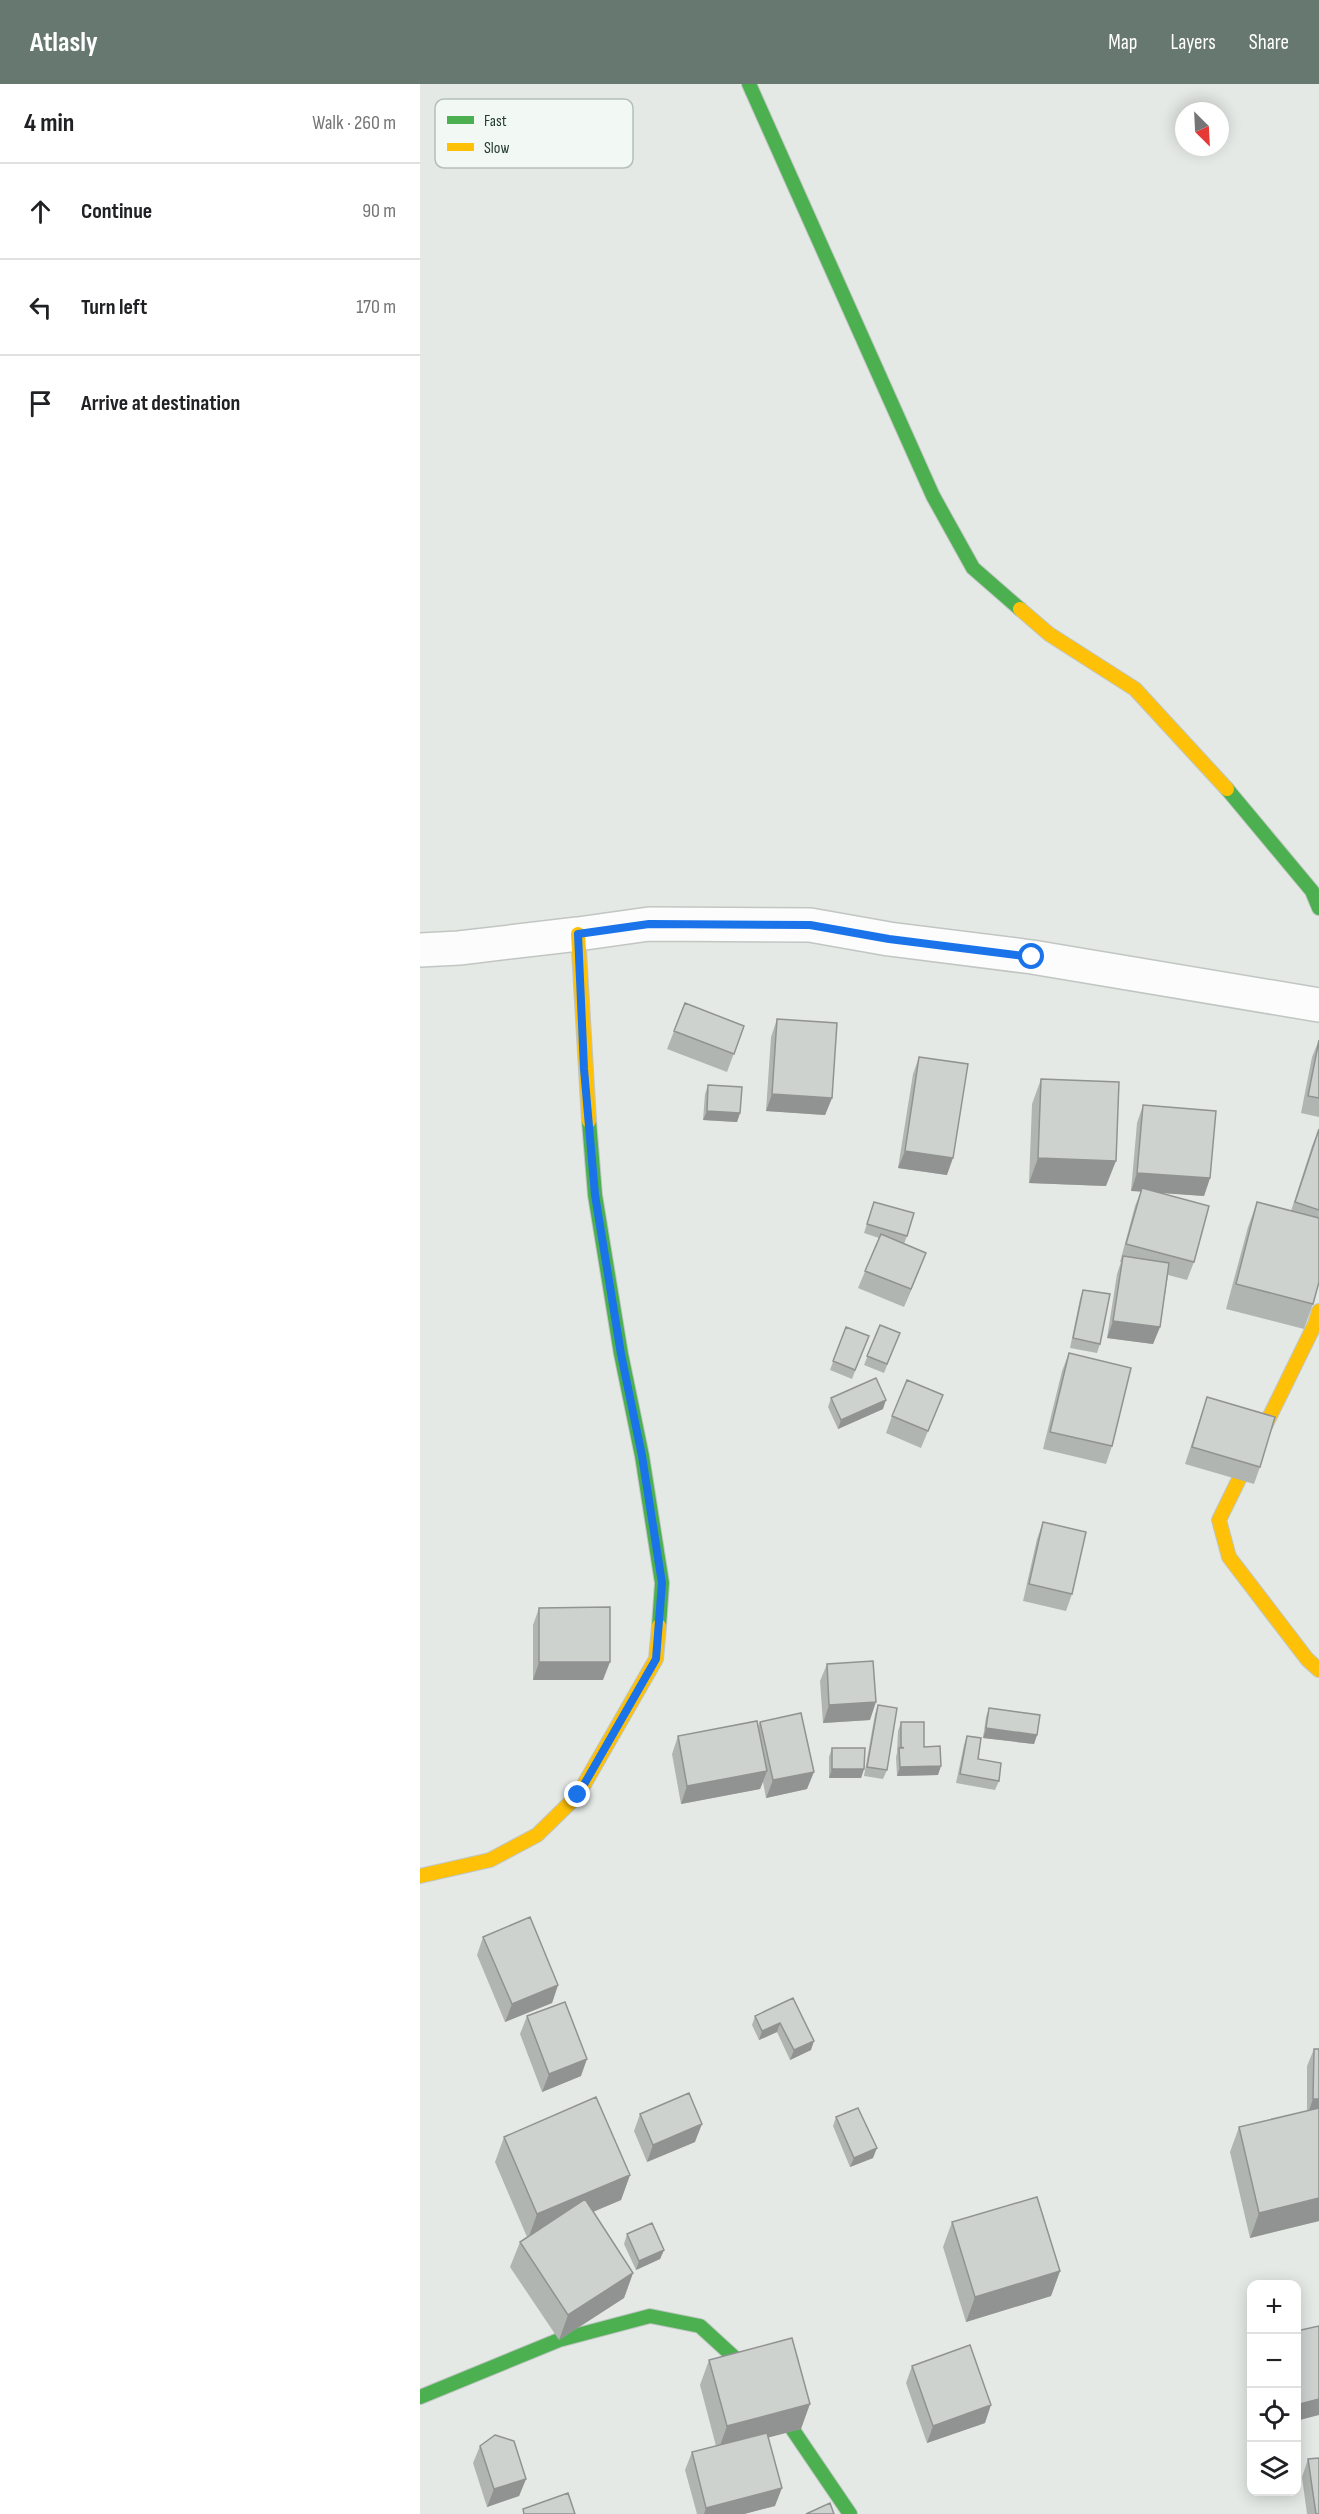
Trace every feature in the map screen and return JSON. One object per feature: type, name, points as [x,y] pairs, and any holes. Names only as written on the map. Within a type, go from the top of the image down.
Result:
[{"type":"street","points":[[749,84],[933,496],[973,568],[1049,634],[1135,689],[1232,794],[1312,891],[1319,909]]},
{"type":"street","points":[[420,950],[459,948],[649,924],[810,925],[889,939],[1032,957],[1319,1005]]},
{"type":"street","points":[[420,1876],[489,1860],[537,1835],[578,1795],[656,1659],[662,1583],[642,1456],[621,1354],[595,1195],[584,1069],[578,934]]},
{"type":"street","points":[[1319,1311],[1315,1324],[1219,1521],[1229,1557],[1307,1659],[1319,1670]]},
{"type":"street","points":[[420,2397],[559,2340],[650,2316],[700,2326],[759,2380],[850,2514]]},
{"type":"building","points":[[685,1003],[744,1026],[734,1054],[674,1031]]},
{"type":"building","points":[[777,1019],[837,1023],[832,1098],[772,1094]]},
{"type":"building","points":[[1319,1040],[1319,1098],[1308,1096]]},
{"type":"building","points":[[919,1057],[968,1064],[953,1158],[905,1151]]},
{"type":"building","points":[[1041,1079],[1119,1082],[1116,1161],[1038,1158]]},
{"type":"building","points":[[708,1085],[742,1087],[740,1113],[707,1111]]},
{"type":"building","points":[[1143,1105],[1216,1111],[1210,1178],[1137,1173]]},
{"type":"building","points":[[1319,1129],[1319,1210],[1295,1202]]},
{"type":"building","points":[[1142,1188],[1209,1206],[1194,1262],[1126,1244]]},
{"type":"building","points":[[874,1202],[914,1213],[907,1236],[867,1224]]},
{"type":"building","points":[[1257,1202],[1319,1218],[1319,1282],[1313,1304],[1236,1284]]},
{"type":"building","points":[[881,1234],[926,1253],[911,1289],[865,1271]]},
{"type":"building","points":[[1123,1256],[1169,1263],[1160,1327],[1113,1321]]},
{"type":"building","points":[[1083,1290],[1110,1294],[1100,1344],[1073,1338]]},
{"type":"building","points":[[880,1325],[900,1333],[887,1364],[867,1356]]},
{"type":"building","points":[[846,1327],[869,1336],[855,1370],[833,1361]]},
{"type":"building","points":[[1069,1353],[1131,1368],[1112,1446],[1050,1432]]},
{"type":"building","points":[[876,1378],[886,1400],[841,1420],[831,1398]]},
{"type":"building","points":[[907,1380],[943,1395],[928,1431],[892,1416]]},
{"type":"building","points":[[1207,1397],[1275,1417],[1260,1467],[1192,1447]]},
{"type":"building","points":[[1043,1522],[1086,1532],[1072,1594],[1029,1584]]},
{"type":"building","points":[[610,1607],[610,1662],[539,1662],[539,1608]]},
{"type":"building","points":[[873,1661],[876,1702],[829,1705],[827,1664]]},
{"type":"building","points":[[878,1705],[897,1708],[887,1770],[867,1767]]},
{"type":"building","points":[[989,1708],[1040,1715],[1037,1735],[986,1728]]},
{"type":"building","points":[[801,1713],[814,1772],[773,1780],[760,1722]]},
{"type":"building","points":[[757,1721],[767,1771],[687,1786],[678,1736]]},
{"type":"building","points":[[901,1722],[924,1722],[924,1747],[940,1746],[941,1766],[900,1767],[899,1748],[904,1748],[901,1747]]},
{"type":"building","points":[[967,1736],[981,1738],[978,1759],[1001,1763],[999,1781],[960,1774]]},
{"type":"building","points":[[832,1748],[865,1748],[864,1769],[832,1769]]},
{"type":"building","points":[[530,1917],[558,1985],[512,2004],[483,1937]]},
{"type":"building","points":[[793,1998],[814,2041],[794,2050],[780,2023],[762,2031],[755,2016]]},
{"type":"building","points":[[565,2002],[587,2059],[549,2074],[527,2016]]},
{"type":"building","points":[[1314,2049],[1319,2049],[1319,2099],[1313,2099]]},
{"type":"building","points":[[689,2093],[702,2124],[653,2145],[640,2114]]},
{"type":"building","points":[[596,2097],[630,2175],[537,2214],[504,2137]]},
{"type":"building","points":[[858,2108],[877,2148],[854,2158],[836,2117]]},
{"type":"building","points":[[1319,2108],[1319,2198],[1259,2213],[1239,2127]]},
{"type":"building","points":[[1037,2197],[1060,2271],[975,2297],[952,2222]]},
{"type":"building","points":[[585,2199],[633,2273],[568,2315],[520,2242]]},
{"type":"building","points":[[652,2223],[664,2250],[639,2261],[627,2234]]},
{"type":"building","points":[[1319,2326],[1319,2399],[1301,2404],[1301,2334],[1301,2330]]},
{"type":"building","points":[[792,2338],[810,2404],[727,2426],[709,2360]]},
{"type":"building","points":[[970,2345],[991,2405],[933,2426],[912,2366]]},
{"type":"building","points":[[767,2433],[782,2488],[706,2508],[692,2452]]},
{"type":"building","points":[[495,2435],[514,2441],[526,2479],[494,2489],[480,2446]]},
{"type":"building","points":[[1319,2458],[1319,2514],[1316,2514],[1308,2459]]},
{"type":"building","points":[[568,2493],[575,2514],[524,2514],[523,2509]]},
{"type":"building","points":[[830,2503],[834,2514],[806,2514]]},
{"type":"traffic: fast","points":[[749,84],[933,496],[973,568],[1020,609]]},
{"type":"traffic: fast","points":[[1227,789],[1312,891],[1319,908]]},
{"type":"traffic: fast","points":[[589,1121],[595,1195],[621,1354],[642,1456],[662,1583],[659,1626]]},
{"type":"traffic: fast","points":[[420,2397],[559,2340],[650,2316],[700,2326],[759,2380],[850,2514]]},
{"type":"traffic: slow","points":[[1020,609],[1049,634],[1135,689],[1227,789]]},
{"type":"traffic: slow","points":[[578,934],[589,1121]]},
{"type":"traffic: slow","points":[[1319,1311],[1315,1324],[1219,1520],[1229,1557],[1307,1659],[1319,1670]]},
{"type":"traffic: slow","points":[[420,1876],[490,1860],[537,1835],[578,1795],[656,1659],[659,1626]]},
{"type":"route","points":[[578,1795],[656,1659],[662,1583],[642,1456],[621,1354],[595,1195],[584,1069],[578,934],[649,924],[810,925],[889,939],[1032,957]]}]
